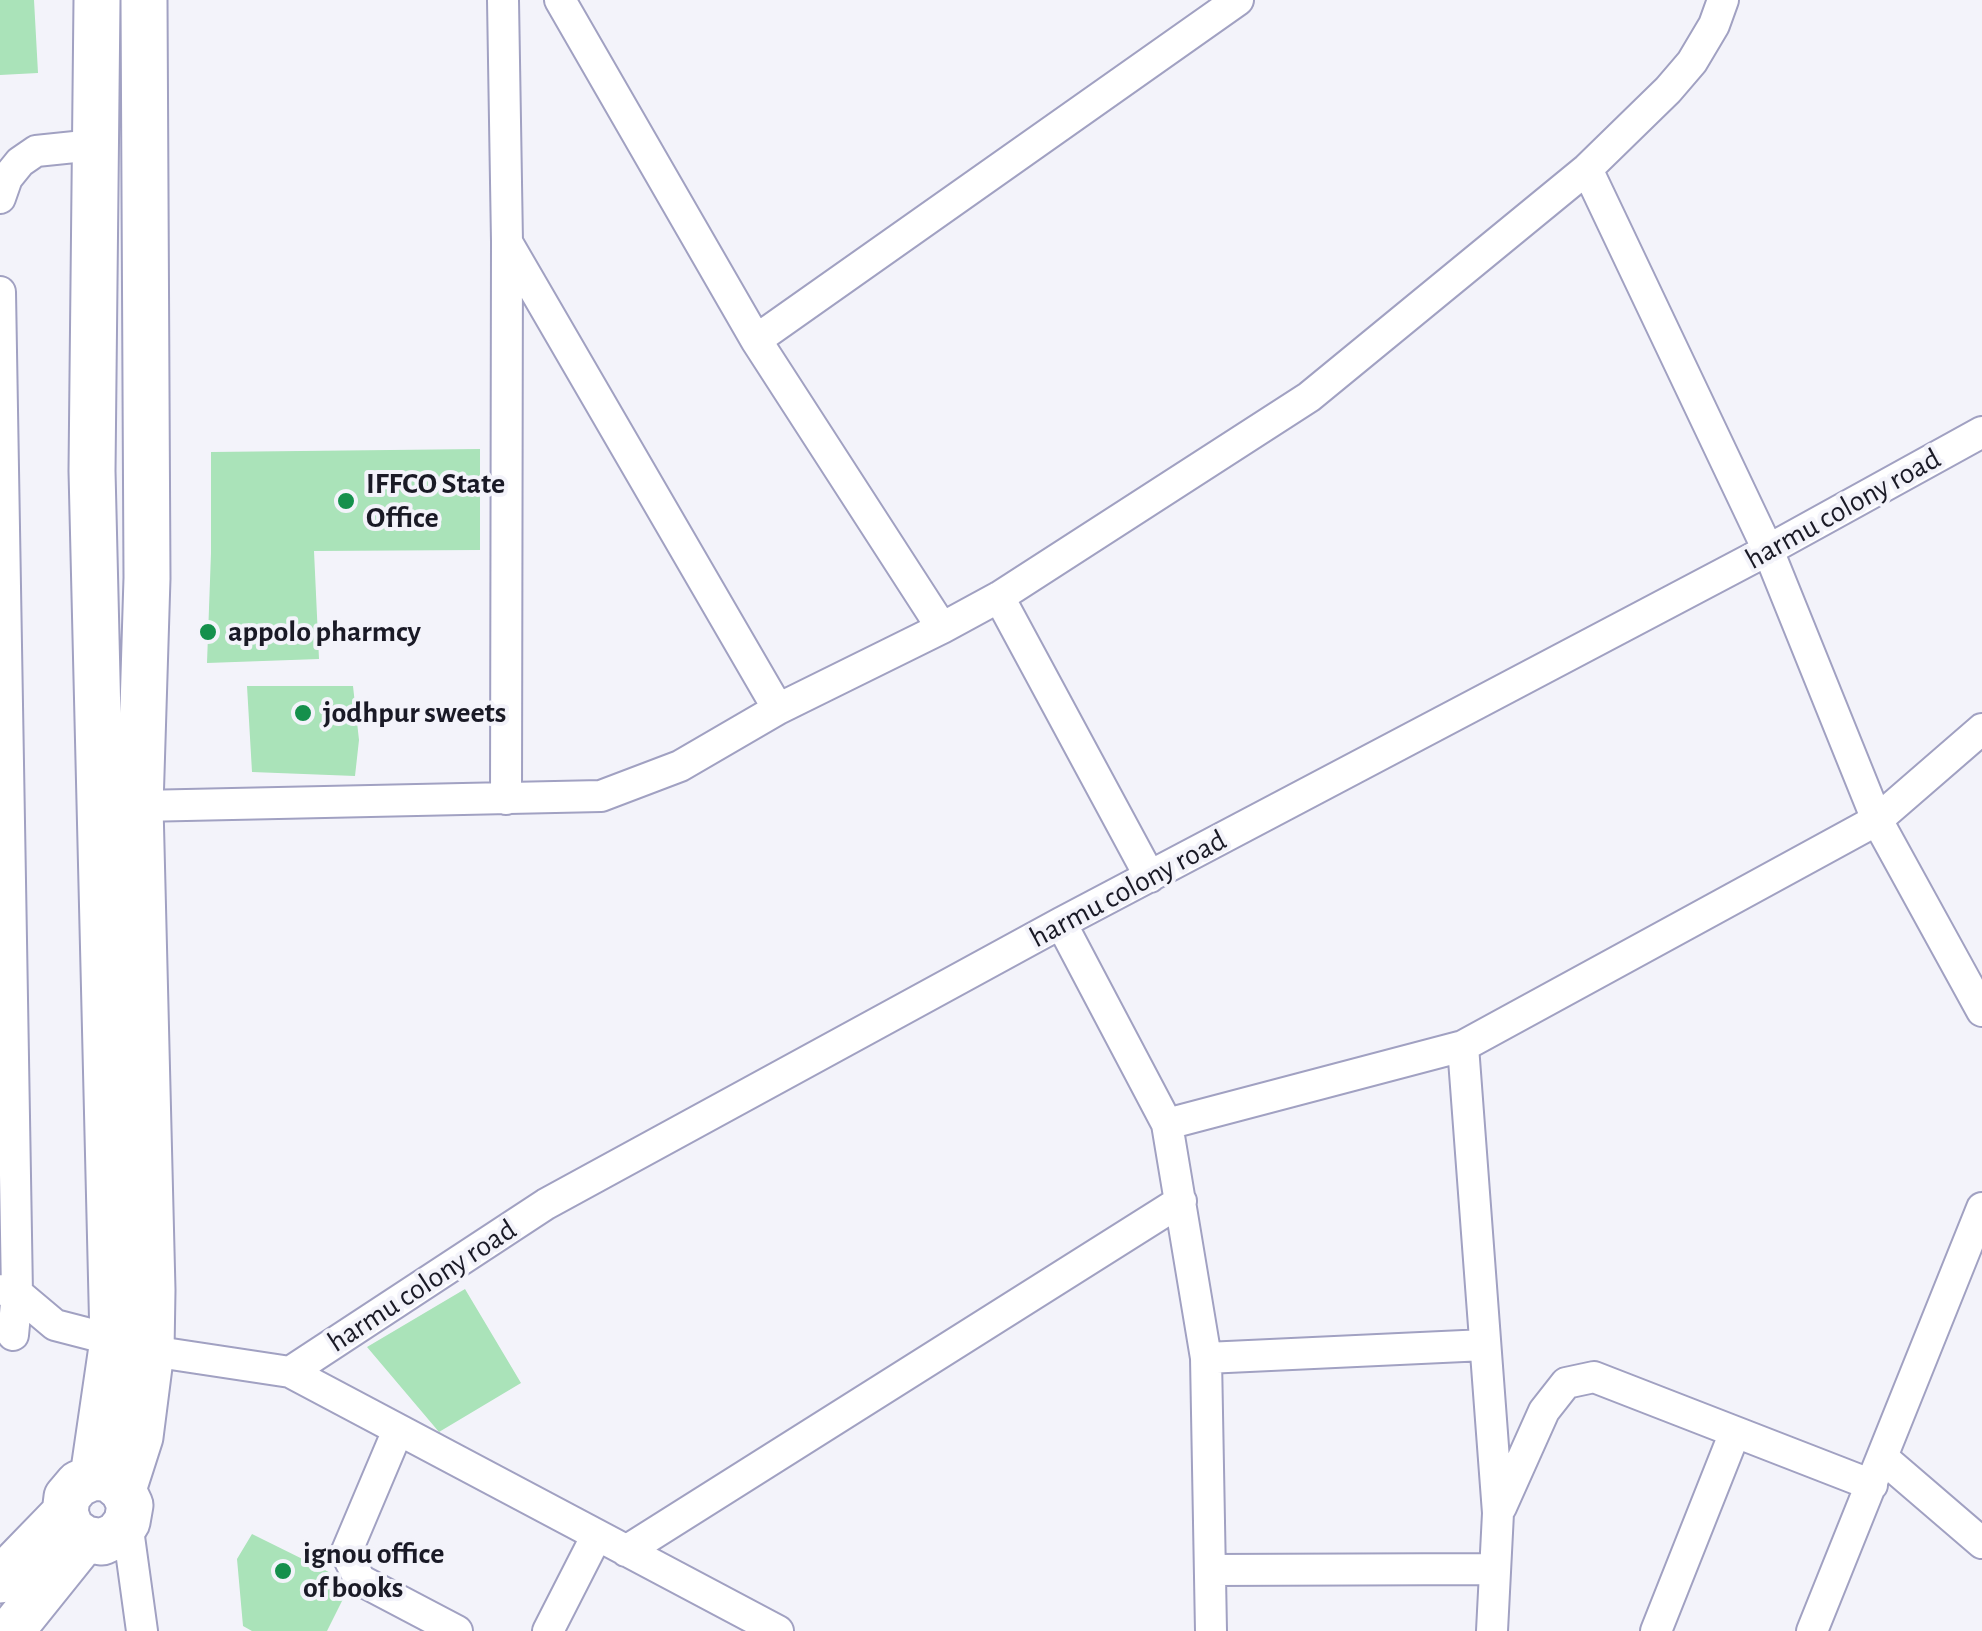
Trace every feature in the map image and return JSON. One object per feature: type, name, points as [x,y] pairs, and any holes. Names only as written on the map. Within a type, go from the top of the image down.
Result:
[{"type":"main road","points":[[11,1631],[75,1526],[67,1497],[78,1484],[115,1496],[140,1437],[132,1346],[92,490],[97,0]]},
{"type":"main road","points":[[132,1346],[152,1290],[140,806],[147,578],[144,0]]},
{"type":"main road","points":[[0,1580],[75,1526]]},
{"type":"street","points":[[503,0],[507,242],[506,800]]},
{"type":"street","points":[[560,0],[756,340],[942,628]]},
{"type":"street","points":[[756,340],[1238,0]]},
{"type":"street","points":[[140,806],[601,796],[680,766],[778,709],[999,597],[1309,397],[1587,170],[1692,62],[1724,0]]},
{"type":"street","points":[[0,198],[7,178],[20,162],[36,152],[94,145]]},
{"type":"street","points":[[1587,170],[1768,550],[1877,820],[1982,1010]]},
{"type":"street","points":[[507,242],[778,709]]},
{"type":"street","points":[[0,292],[6,1334],[56,1324]]},
{"type":"street","name":"harmu colony road","points":[[290,1372],[546,1204],[1982,432]]},
{"type":"street","points":[[999,597],[1150,877]]},
{"type":"street","points":[[1167,1124],[1462,1046],[1877,820],[1982,729]]},
{"type":"street","points":[[1061,924],[1167,1124],[1206,1358],[1210,1631]]},
{"type":"street","points":[[1462,1046],[1498,1513],[1492,1631]]},
{"type":"street","points":[[626,1550],[1181,1201]]},
{"type":"street","points":[[1812,1631],[1982,1208]]},
{"type":"street","points":[[8,1291],[56,1324],[132,1346],[290,1372],[778,1631]]},
{"type":"street","points":[[1206,1358],[1485,1346]]},
{"type":"street","points":[[1498,1513],[1544,1410],[1566,1383],[1594,1378],[1735,1432],[1877,1471],[1982,1542]]},
{"type":"street","points":[[398,1430],[346,1553],[360,1580],[457,1631]]},
{"type":"street","points":[[1656,1631],[1735,1432]]},
{"type":"street","points":[[115,1496],[142,1631]]},
{"type":"street","points":[[548,1631],[598,1535]]},
{"type":"street","points":[[1210,1570],[1496,1569]]},
{"type":"building","points":[[0,0],[34,0],[38,73],[0,75]]},
{"type":"building","name":"IFFCO State Office","points":[[480,449],[480,550],[314,551],[319,659],[207,663],[211,452]]},
{"type":"building","name":"jodhpur sweets","points":[[247,686],[353,686],[359,740],[355,776],[252,772]]},
{"type":"building","points":[[465,1289],[521,1383],[439,1432],[367,1347]]},
{"type":"building","name":"ignou office of books","points":[[252,1534],[351,1583],[327,1631],[252,1631],[243,1626],[237,1559]]},
{"type":"place","name":"IFFCO State Office","points":[[346,501]]},
{"type":"place","name":"appolo pharmcy","points":[[208,632]]},
{"type":"place","name":"jodhpur sweets","points":[[303,713]]},
{"type":"place","name":"ignou office of books","points":[[283,1571]]}]
